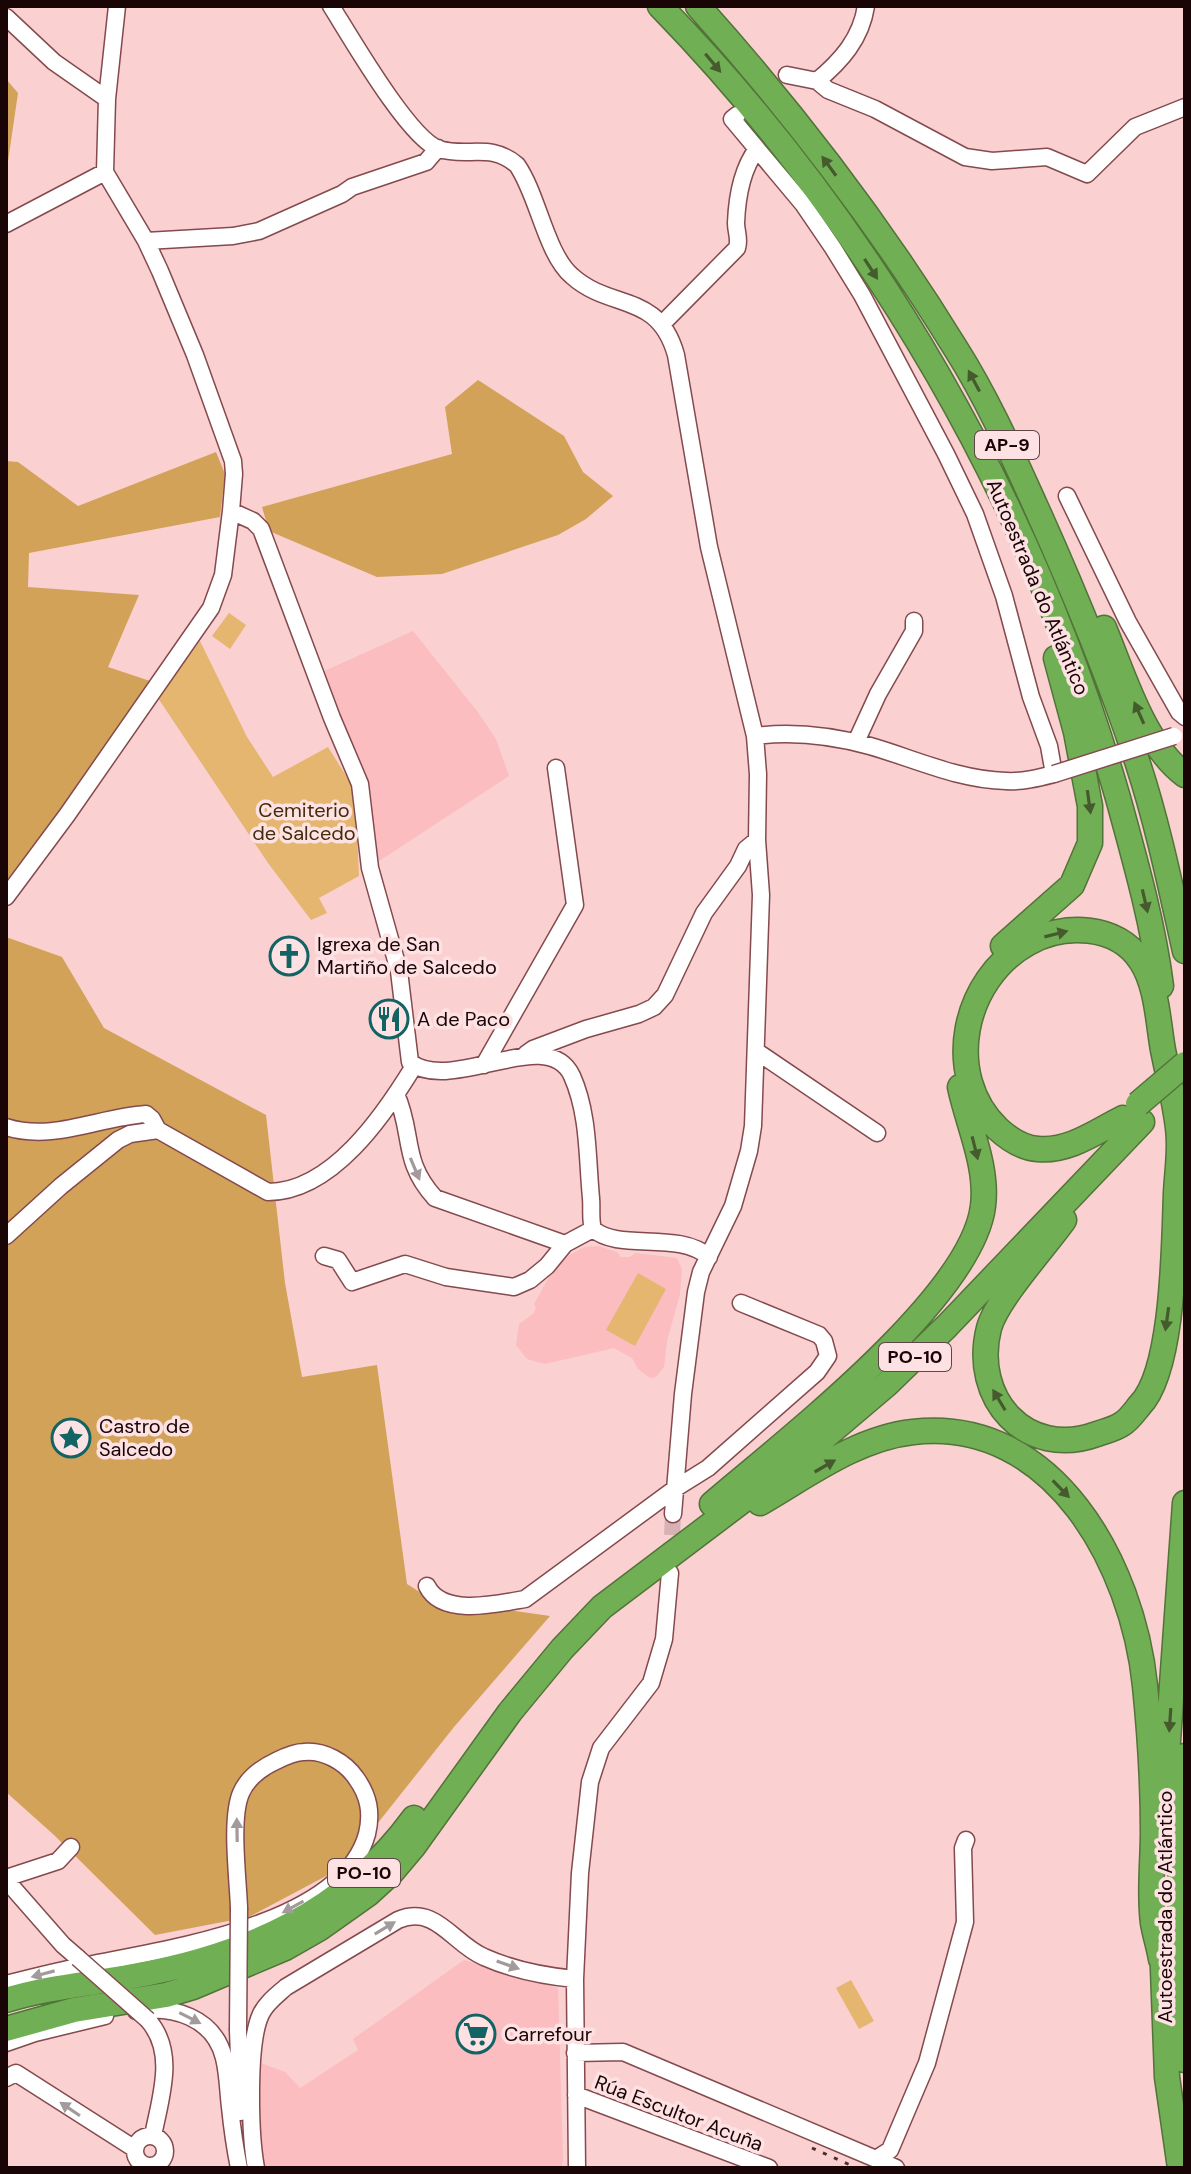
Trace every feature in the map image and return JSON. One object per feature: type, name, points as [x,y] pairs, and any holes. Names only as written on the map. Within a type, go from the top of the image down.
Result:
[{"type":"highway","name":"Autoestrada do Atlántico","points":[[660,6],[693,39],[792,157],[852,239],[935,367],[1009,511],[1060,628],[1088,704],[1137,865],[1158,960],[1179,1130],[1185,1215]]},
{"type":"highway","name":"Autoestrada do Atlántico","points":[[698,6],[798,123],[917,288],[958,351],[1000,429],[1071,583],[1138,764],[1169,876],[1185,951]]},
{"type":"highway","points":[[1000,429],[1095,606],[1142,722],[1177,769],[1185,775]]},
{"type":"highway","points":[[706,1509],[886,1350],[957,1269],[971,1246],[978,1225],[983,1206],[982,1179],[955,1063],[954,1036],[960,1004],[973,979],[990,958],[1072,885],[1085,860],[1091,825],[1076,732],[1009,511]]},
{"type":"highway","points":[[1185,885],[1182,905],[1185,934]]},
{"type":"highway","points":[[1185,1064],[1132,1120],[1031,1265],[1012,1287],[989,1326],[985,1362],[994,1398],[1015,1423],[1046,1439],[1083,1439],[1122,1424],[1148,1397],[1162,1357],[1170,1293],[1179,1130],[1152,988],[1143,963],[1133,951],[1106,934],[1091,930],[1062,931],[1030,941],[1009,955],[991,974],[971,1013],[965,1051],[970,1083],[987,1118],[1018,1144],[1037,1149],[1055,1149],[1071,1144],[1132,1120],[1185,1085]]},
{"type":"highway","name":"PO-10","points":[[6,2000],[48,1989],[201,1962],[264,1939],[335,1898],[402,1834],[499,1700],[550,1637],[613,1578],[815,1427],[875,1376],[1132,1120]]},
{"type":"highway","name":"PO-10","points":[[6,2014],[230,1972],[285,1948],[368,1894],[391,1873],[445,1804],[510,1712],[562,1649],[602,1607],[665,1567],[886,1385],[947,1326],[1132,1120]]},
{"type":"highway","points":[[665,1567],[845,1454],[877,1440],[911,1432],[960,1434],[985,1439],[1030,1461],[1063,1490],[1094,1531],[1119,1581],[1135,1632],[1145,1683],[1150,1740],[1153,1922],[1161,1959]]},
{"type":"highway","name":"Autoestrada do Atlántico","points":[[1180,2168],[1167,2077],[1161,1959],[1165,1773],[1185,1503]]},
{"type":"highway","name":"Autoestrada do Atlántico","points":[[1185,1756],[1180,1892],[1185,2060]]},
{"type":"highway","points":[[6,2029],[74,2010],[166,1995],[230,1972]]},
{"type":"street","points":[[6,897],[211,608],[223,575],[231,511],[233,461],[195,355],[146,241],[105,172],[107,99],[117,6]]},
{"type":"street","points":[[331,6],[417,133],[438,148],[492,151],[508,157],[523,173],[567,272],[596,291],[644,310],[662,324],[671,338],[676,355],[709,547],[755,736],[761,895],[749,1151],[733,1206],[696,1292],[683,1394],[673,1514]]},
{"type":"street","points":[[817,81],[851,47],[864,19],[866,6]]},
{"type":"street","points":[[6,17],[54,62],[107,99]]},
{"type":"street","points":[[787,75],[817,81],[828,90],[875,109],[965,157],[992,161],[1047,157],[1087,174],[1135,127],[1185,107]]},
{"type":"street","points":[[737,115],[732,119],[803,204],[862,295],[916,394],[969,502],[1004,596],[1031,697],[1049,746],[1054,774]]},
{"type":"street","points":[[146,241],[233,236],[259,231],[352,187],[426,162],[438,148]]},
{"type":"street","points":[[662,324],[737,248],[736,225],[746,163],[757,149]]},
{"type":"street","points":[[6,224],[105,172]]},
{"type":"street","points":[[1067,496],[1128,622],[1179,712],[1185,717]]},
{"type":"street","points":[[231,511],[253,521],[261,529],[360,784],[370,868],[399,971],[408,1058],[414,1066],[424,1070],[443,1071],[521,1057],[551,1056],[566,1066],[572,1075],[585,1124],[593,1229]]},
{"type":"street","points":[[856,742],[878,694],[914,631],[914,621]]},
{"type":"street","points":[[755,736],[776,733],[856,742],[965,776],[1007,782],[1054,774],[1180,736]]},
{"type":"street","points":[[484,1065],[575,905],[556,768]]},
{"type":"street","points":[[521,1057],[533,1049],[654,1007],[665,995],[704,913],[738,866],[746,849],[757,840]]},
{"type":"street","points":[[756,1051],[877,1133]]},
{"type":"street","points":[[6,1127],[53,1133],[146,1114],[158,1130],[268,1192],[280,1192],[328,1171],[362,1137],[414,1066]]},
{"type":"street","points":[[396,1094],[403,1108],[412,1165],[422,1184],[435,1198],[565,1244]]},
{"type":"street","points":[[6,1236],[118,1140],[130,1134],[158,1130]]},
{"type":"street","points":[[593,1229],[607,1236],[689,1245],[709,1257]]},
{"type":"street","points":[[324,1256],[338,1260],[352,1282],[405,1264],[446,1277],[514,1287],[523,1285],[547,1266],[565,1244],[593,1229]]},
{"type":"street","points":[[427,1586],[436,1599],[449,1606],[525,1599],[708,1468],[817,1372],[828,1356],[819,1335],[741,1303]]},
{"type":"street","points":[[577,2168],[575,1979],[580,1873],[590,1782],[601,1748],[651,1683],[664,1639],[665,1567]]},
{"type":"street","points":[[6,1984],[200,1942],[249,1929],[326,1888],[345,1873],[355,1860],[364,1844],[371,1817],[368,1801],[346,1766],[327,1755],[305,1751],[267,1765],[253,1776],[241,1793],[236,1814],[239,1908],[238,2043],[243,2150],[247,2168]]},
{"type":"street","points":[[876,2159],[890,2150],[927,2063],[965,1922],[963,1848],[966,1840]]},
{"type":"street","points":[[71,1847],[58,1861],[6,1879],[63,1945],[148,2020],[161,2038],[165,2058],[153,2136]]},
{"type":"street","points":[[256,2168],[251,2094],[256,2032],[261,2013],[286,1987],[398,1920],[414,1915],[428,1918],[445,1927],[458,1941],[483,1957],[522,1970],[575,1979]]},
{"type":"street","points":[[6,2043],[73,2023],[125,2012],[163,2008],[183,2013],[201,2023],[214,2036],[223,2053],[239,2168]]},
{"type":"street","points":[[575,2053],[623,2052],[896,2168]]},
{"type":"street","points":[[6,2078],[16,2073],[146,2163],[163,2159],[165,2150],[161,2141],[153,2136],[139,2140],[146,2163]]},
{"type":"street","name":"Rúa Escultor Acuña","points":[[576,2095],[769,2168]]},
{"type":"street","points":[[722,2150],[725,2168]]},
{"type":"shaded area","points":[[6,79],[18,93],[6,175]]},
{"type":"shaded area","points":[[478,380],[564,436],[583,472],[613,496],[586,519],[558,535],[442,574],[377,577],[269,531],[262,507],[452,454],[445,407]]},
{"type":"shaded area","points":[[216,452],[225,474],[220,517],[29,553],[28,587],[139,595],[108,667],[159,684],[6,888],[6,461],[18,462],[78,506]]},
{"type":"shaded area","points":[[413,631],[496,739],[509,776],[376,863],[320,673]]},
{"type":"shaded area","points":[[6,937],[62,957],[104,1028],[266,1115],[285,1283],[302,1377],[377,1365],[407,1584],[448,1610],[495,1608],[550,1616],[454,1727],[343,1867],[249,1917],[155,1935],[6,1792]]},
{"type":"shaded area","points":[[598,1246],[617,1252],[621,1257],[630,1257],[635,1253],[677,1258],[682,1270],[680,1294],[667,1341],[664,1367],[656,1377],[650,1378],[638,1369],[632,1358],[614,1348],[545,1364],[527,1359],[516,1345],[519,1324],[533,1314],[534,1304],[549,1277],[568,1256],[584,1247]]},
{"type":"shaded area","points":[[464,1960],[558,1988],[561,2168],[262,2168],[256,2124],[258,2062],[285,2072],[300,2088],[358,2050],[353,2039]]},
{"type":"green space","points":[[229,613],[246,625],[230,649],[212,636]]},
{"type":"green space","name":"Cemiterio de Salcedo","points":[[200,641],[247,737],[273,777],[328,747],[355,790],[359,876],[319,898],[327,913],[311,920],[268,863],[158,698]]},
{"type":"green space","points":[[638,1273],[666,1289],[635,1346],[606,1330]]},
{"type":"green space","points":[[851,1980],[874,2021],[859,2029],[836,1988]]},
{"type":"tunnel","points":[[671,1559],[673,1514]]},
{"type":"railway","points":[[812,2148],[857,2168]]},
{"type":"place","name":"Igrexa de San Martiño de Salcedo","points":[[289,956]]},
{"type":"place","name":"A de Paco","points":[[389,1019]]},
{"type":"place","name":"Castro de Salcedo","points":[[71,1438]]},
{"type":"place","name":"Carrefour","points":[[476,2034]]}]
